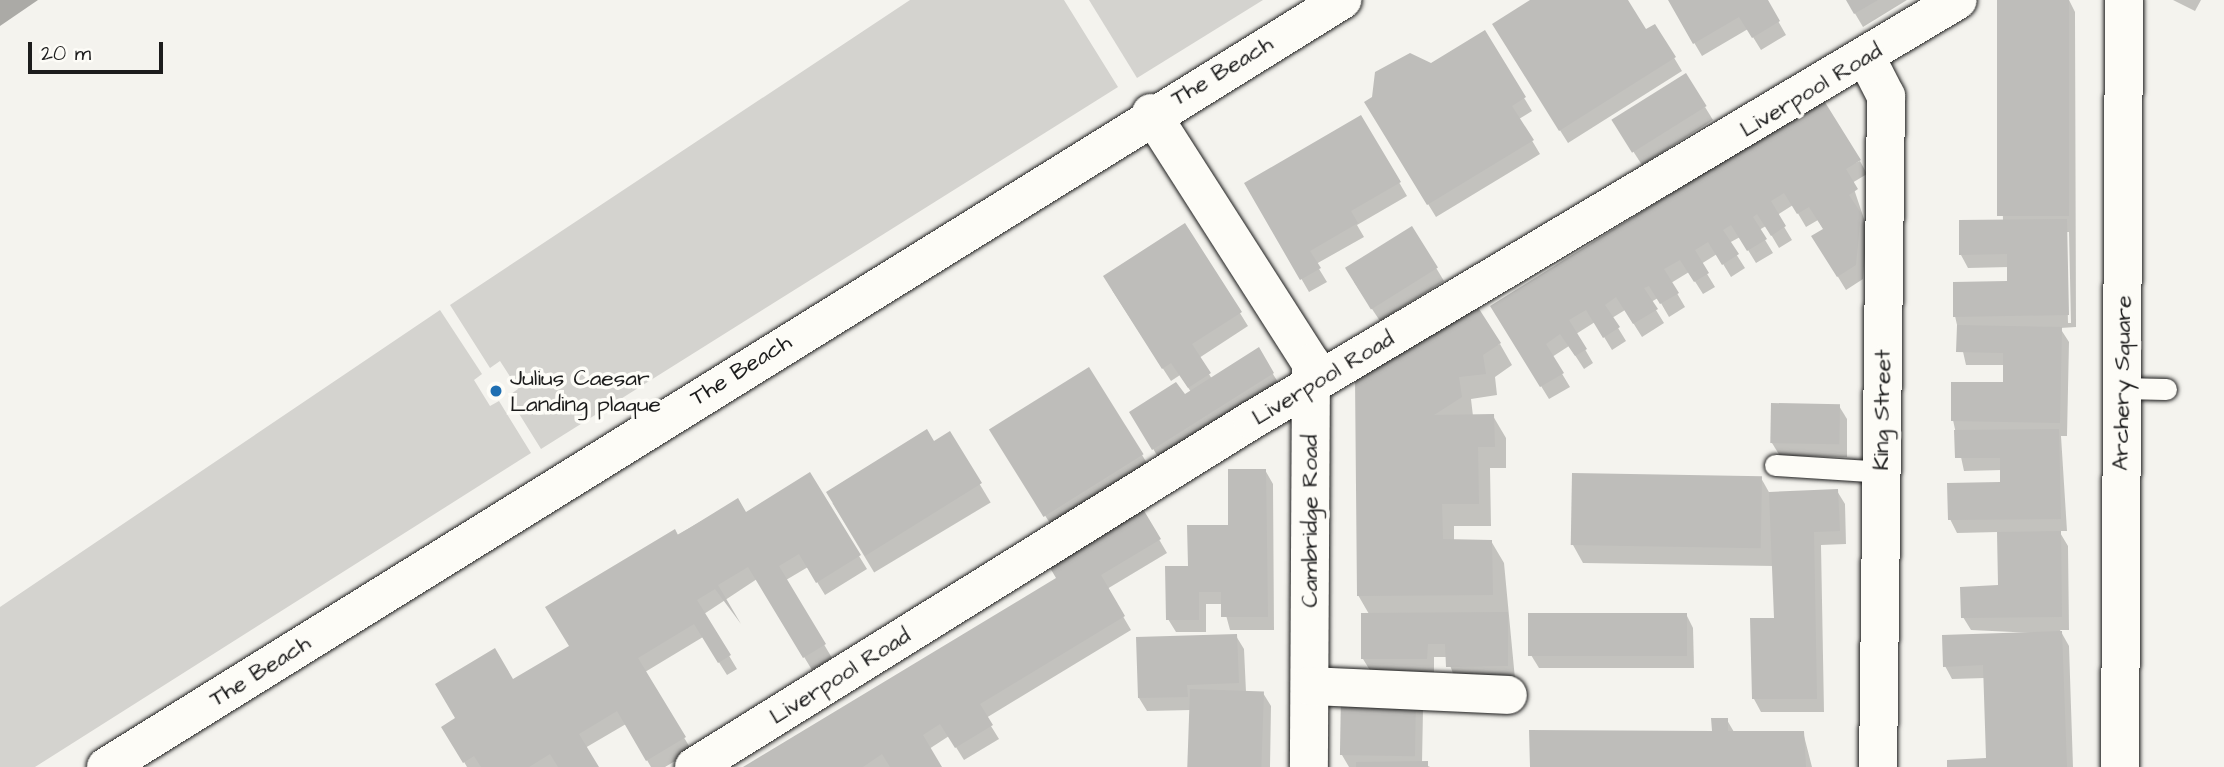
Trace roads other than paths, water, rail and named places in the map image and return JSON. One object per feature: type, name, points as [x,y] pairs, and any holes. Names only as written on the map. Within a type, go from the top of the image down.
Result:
[{"type":"street","name":"The Beach","points":[[106,767],[1151,113],[1342,0]]},
{"type":"street","name":"Liverpool Road","points":[[694,767],[1310,386],[1958,0]]},
{"type":"street","name":"Archery Square","points":[[2120,767],[2124,0]]},
{"type":"street","name":"King Street","points":[[1866,57],[1886,96],[1878,767]]},
{"type":"street","name":"Cambridge Road","points":[[1151,113],[1311,363],[1309,767]]},
{"type":"street","points":[[1310,686],[1508,695]]},
{"type":"lane","points":[[2121,388],[2166,390]]},
{"type":"lane","points":[[1774,465],[1882,472]]},
{"type":"place","name":"Julius Caesar Landing plaque","points":[[496,391]]}]
